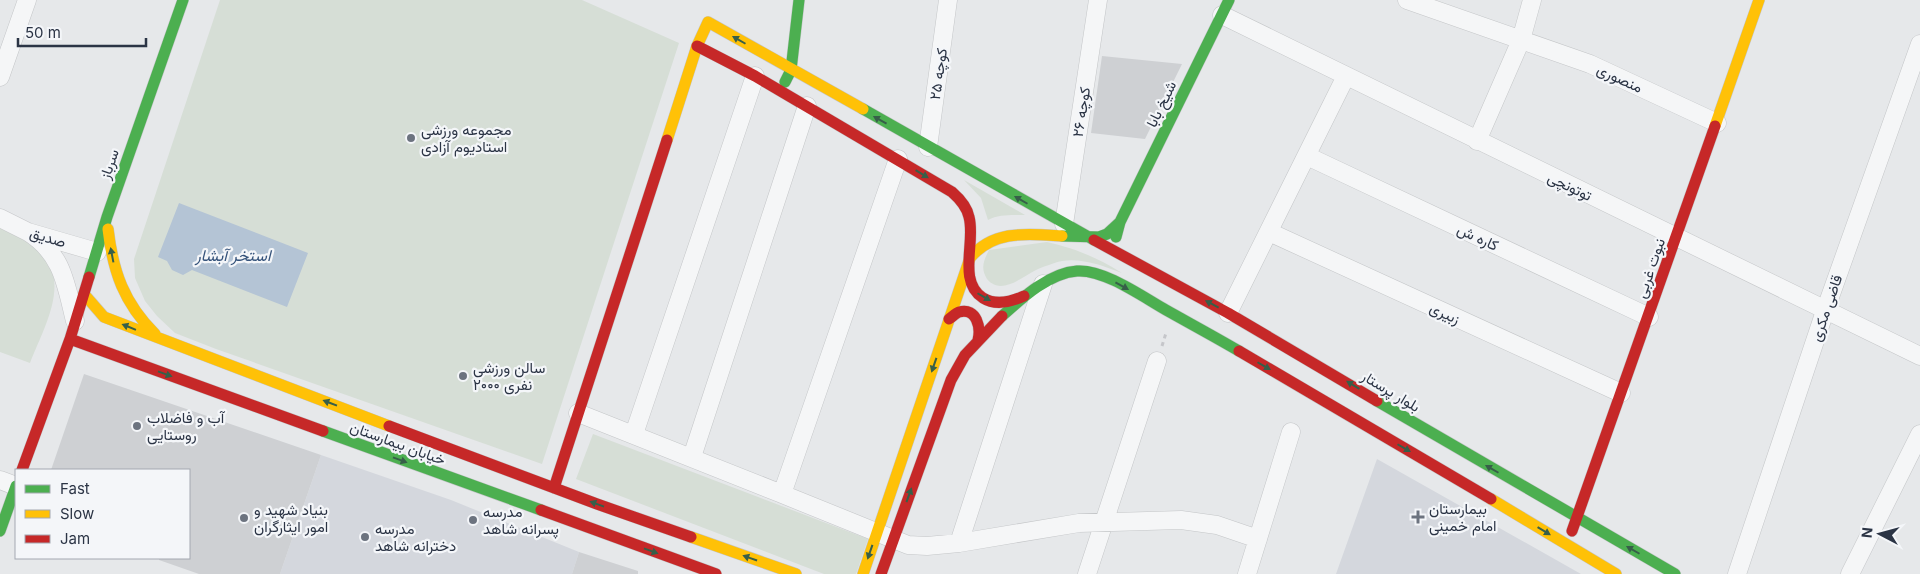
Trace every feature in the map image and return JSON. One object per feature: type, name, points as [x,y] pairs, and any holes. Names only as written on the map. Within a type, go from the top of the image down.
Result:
[{"type":"street","points":[[0,77],[26,0]]},
{"type":"street","name":"سرباز","points":[[22,469],[70,339],[106,217],[183,0]]},
{"type":"street","points":[[781,91],[791,70],[799,0]]},
{"type":"street","name":"کوچه ۲۵","points":[[928,147],[948,0]]},
{"type":"street","name":"کوچه ۲۶","points":[[1064,224],[1098,0]]},
{"type":"street","name":"منصوری","points":[[1407,0],[1590,64],[1717,123]]},
{"type":"street","points":[[1477,141],[1521,40],[1532,0]]},
{"type":"street","name":"نبوت غربی","points":[[1567,545],[1759,0]]},
{"type":"street","name":"توتونچی","points":[[1225,7],[1346,76],[1920,356]]},
{"type":"street","name":"شیخ بابا","points":[[1120,222],[1225,7]]},
{"type":"street","name":"بلوار پرستار","points":[[697,46],[708,22],[1089,238],[1228,313],[1676,574]]},
{"type":"street","name":"قاضی مکری","points":[[1737,574],[1825,311],[1920,44]]},
{"type":"street","points":[[554,488],[697,46],[756,76],[952,192],[964,203],[970,221],[970,280],[974,291],[982,298],[993,302],[1005,303],[1026,296]]},
{"type":"street","points":[[634,434],[756,76]]},
{"type":"street","points":[[1228,313],[1346,76]]},
{"type":"street","points":[[692,457],[807,106]]},
{"type":"street","name":"کاره ش","points":[[1307,156],[1648,317]]},
{"type":"street","points":[[782,494],[898,159]]},
{"type":"street","points":[[106,217],[114,270],[133,312],[162,340]]},
{"type":"street","name":"صدیق","points":[[0,218],[28,232],[97,252]]},
{"type":"street","points":[[881,574],[885,536],[949,319],[970,258],[978,247],[987,242],[1008,236],[1100,237],[1108,234],[1120,222]]},
{"type":"street","points":[[1120,222],[1116,239],[1117,245],[1120,251],[1131,261]]},
{"type":"street","points":[[28,232],[44,244],[56,260],[63,276],[75,321]]},
{"type":"street","name":"زبیری","points":[[1269,232],[1621,394]]},
{"type":"street","points":[[863,574],[885,536],[944,395],[961,362],[978,340],[1026,296],[1060,275],[1077,270],[1094,273],[1226,344],[1616,574]]},
{"type":"street","points":[[959,543],[1043,284]]},
{"type":"street","points":[[84,294],[104,317],[162,340],[383,438],[554,488],[796,574]]},
{"type":"street","points":[[949,319],[960,312],[973,314],[980,326],[978,340]]},
{"type":"street","name":"خیابان بیمارستان","points":[[70,339],[383,438],[716,574]]},
{"type":"street","points":[[1087,574],[1157,361]]},
{"type":"street","points":[[578,413],[908,545],[927,546],[959,543],[1078,523],[1181,520],[1217,525],[1258,539]]},
{"type":"street","points":[[1247,574],[1291,432]]},
{"type":"street","points":[[1850,574],[1920,434]]},
{"type":"street","points":[[0,480],[15,486]]},
{"type":"street","points":[[0,531],[15,489]]},
{"type":"path","points":[[1157,361],[1172,314]]},
{"type":"shaded area","name":"مجموعه ورزشی استادیوم آزادی","points":[[220,0],[582,0],[679,43],[542,464],[175,333],[157,316],[145,301],[135,278],[134,259]]},
{"type":"shaded area","points":[[964,180],[1025,215],[1001,216],[988,220],[981,198]]},
{"type":"shaded area","points":[[0,226],[27,242],[42,254],[50,266],[54,279],[54,293],[47,322],[30,363],[0,352]]},
{"type":"shaded area","points":[[1047,242],[1086,254],[1122,273],[1093,263],[1070,260],[1045,266],[1012,284],[999,286],[987,279],[983,268],[989,250]]},
{"type":"shaded area","points":[[593,434],[868,539],[856,574],[824,574],[576,479]]},
{"type":"shaded area","name":"مدرسه دخترانه شاهد","points":[[321,455],[451,500],[579,552],[572,574],[280,574]]},
{"type":"shaded area","name":"بیمارستان امام خمینی","points":[[1377,459],[1581,574],[1336,574]]},
{"type":"water","name":"استخر آبشار","points":[[179,203],[308,253],[287,307],[192,270],[183,275],[172,270],[167,261],[158,257]]},
{"type":"building","points":[[1102,56],[1182,64],[1145,139],[1091,133]]},
{"type":"building","name":"بنیاد شهید و امور ایثارگران","points":[[84,374],[321,455],[280,574],[199,574],[159,560],[190,559],[190,469],[51,469]]},
{"type":"building","points":[[579,552],[638,571],[638,574],[572,574]]},
{"type":"traffic: fast","points":[[89,277],[107,217],[183,0]]},
{"type":"traffic: fast","points":[[785,82],[791,70],[799,0]]},
{"type":"traffic: fast","points":[[1116,237],[1120,222],[1229,0]]},
{"type":"traffic: fast","points":[[863,109],[1094,240]]},
{"type":"traffic: fast","points":[[1062,236],[1099,237],[1107,234],[1120,222]]},
{"type":"traffic: fast","points":[[1002,316],[1027,294],[1046,281],[1067,273],[1077,271],[1088,272],[1099,274],[1123,285],[1239,351]]},
{"type":"traffic: fast","points":[[1377,401],[1675,574]]},
{"type":"traffic: fast","points":[[323,431],[541,510]]},
{"type":"traffic: fast","points":[[0,531],[15,489]]},
{"type":"traffic: slow","points":[[1715,126],[1759,0]]},
{"type":"traffic: slow","points":[[667,140],[697,46],[708,22],[863,109]]},
{"type":"traffic: slow","points":[[108,229],[113,259],[122,286],[135,311],[155,334]]},
{"type":"traffic: slow","points":[[863,574],[970,258],[990,242],[1012,235],[1062,236]]},
{"type":"traffic: slow","points":[[84,294],[104,317],[389,426]]},
{"type":"traffic: slow","points":[[1491,499],[1616,574]]},
{"type":"traffic: slow","points":[[691,537],[796,574]]},
{"type":"traffic: jam","points":[[697,46],[755,76],[952,192],[963,203],[969,217],[971,227],[969,271],[975,291],[983,298],[993,302],[1009,301],[1024,296]]},
{"type":"traffic: jam","points":[[1572,531],[1715,126]]},
{"type":"traffic: jam","points":[[554,488],[667,140]]},
{"type":"traffic: jam","points":[[1094,240],[1228,313],[1377,401]]},
{"type":"traffic: jam","points":[[22,469],[70,339],[89,277]]},
{"type":"traffic: jam","points":[[949,319],[959,312],[965,311],[974,315],[979,330],[978,340]]},
{"type":"traffic: jam","points":[[881,574],[951,380],[965,355],[1002,316]]},
{"type":"traffic: jam","points":[[70,339],[323,431]]},
{"type":"traffic: jam","points":[[1239,351],[1491,499]]},
{"type":"traffic: jam","points":[[389,426],[691,537]]},
{"type":"traffic: jam","points":[[541,510],[716,574]]},
{"type":"place","name":"مجموعه ورزشی استادیوم آزادی","points":[[411,138]]},
{"type":"place","name":"سالن ورزشی ۲۰۰۰ نفری","points":[[463,376]]},
{"type":"place","name":"آب و فاضلاب روستایی","points":[[137,426]]},
{"type":"place","name":"بیمارستان امام خمینی","points":[[1418,517]]},
{"type":"place","name":"بنیاد شهید و امور ایثارگران","points":[[244,518]]},
{"type":"place","name":"مدرسه پسرانه شاهد","points":[[473,520]]},
{"type":"place","name":"مدرسه دخترانه شاهد","points":[[365,537]]}]
